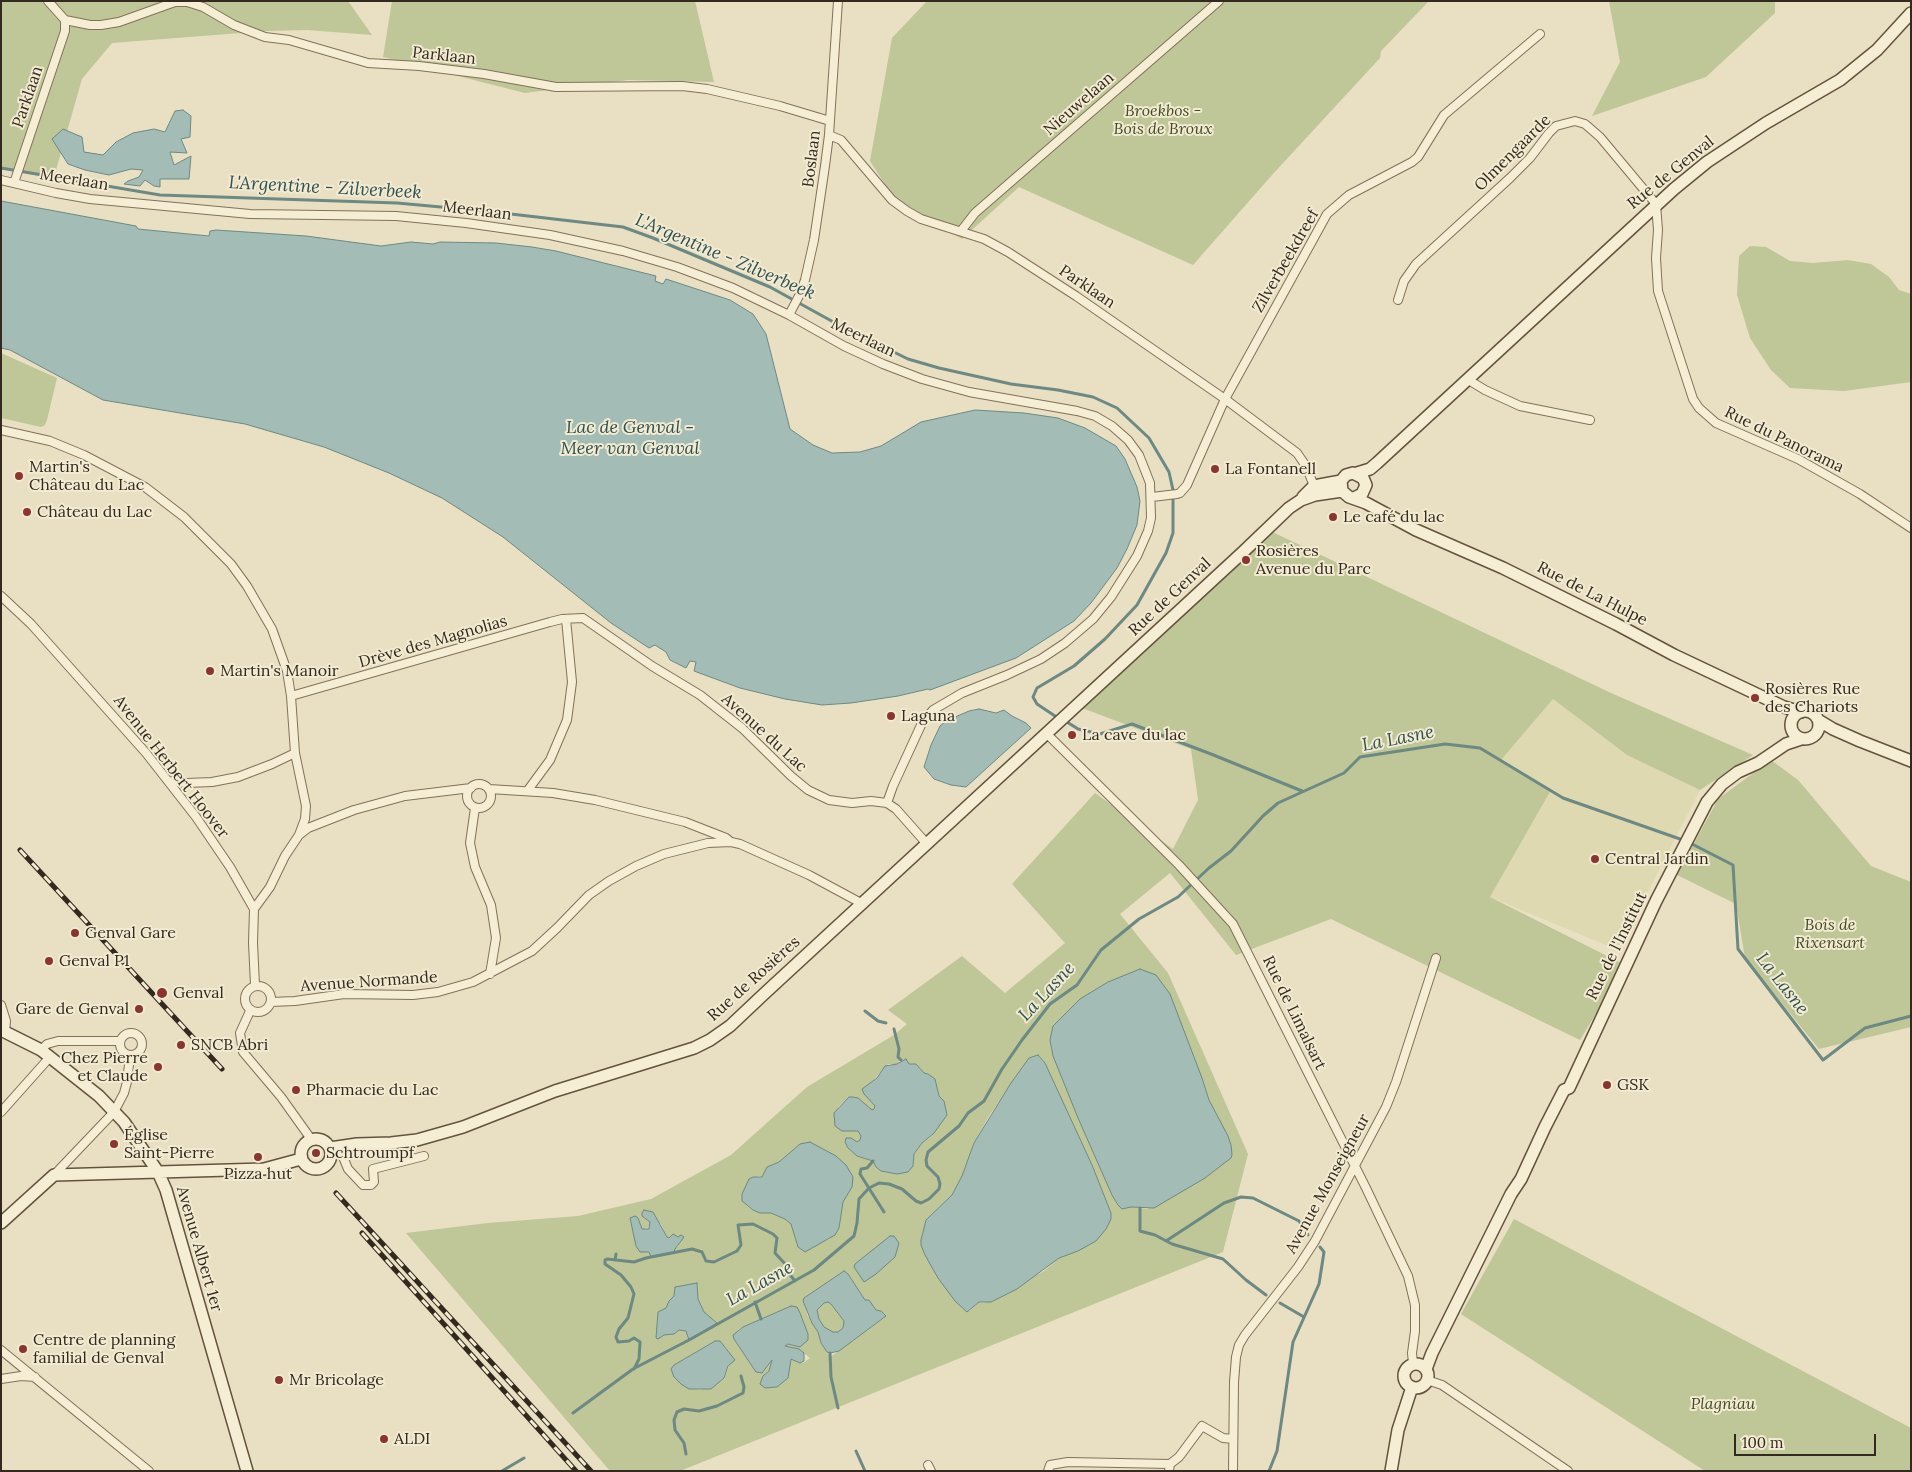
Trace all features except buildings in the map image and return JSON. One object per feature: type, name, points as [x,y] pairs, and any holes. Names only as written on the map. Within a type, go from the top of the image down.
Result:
[{"type":"street","points":[[48,1],[65,20]]},
{"type":"street","name":"Boslaan","points":[[789,315],[800,294],[814,240],[830,135],[838,1]]},
{"type":"street","name":"Nieuwelaan","points":[[961,231],[975,213],[1219,1]]},
{"type":"street","name":"Parklaan","points":[[14,181],[65,31],[65,20],[90,25],[120,22],[175,2],[187,2],[204,7],[234,25],[264,37],[289,40],[368,63],[428,67],[556,86],[682,86],[707,89],[780,106],[830,121]]},
{"type":"street","name":"Rue de Genval","points":[[1362,481],[1370,469],[1656,204],[1707,162],[1772,120],[1840,80],[1877,50],[1911,13]]},
{"type":"street","name":"Zilverbeekdreef","points":[[1152,497],[1177,494],[1187,485],[1226,398],[1327,214],[1349,195],[1418,157],[1444,115],[1540,34]]},
{"type":"street","name":"Olmengaarde","points":[[1398,300],[1404,281],[1416,264],[1510,178],[1530,158],[1552,129],[1564,122],[1575,121],[1592,128],[1656,204]]},
{"type":"street","name":"Parklaan","points":[[830,135],[841,140],[892,200],[906,211],[921,219],[984,239],[1008,252],[1226,398],[1297,453],[1306,466],[1314,486]]},
{"type":"street","name":"Meerlaan","points":[[1,180],[14,181],[56,193],[90,199],[241,214],[396,216],[466,223],[550,235],[623,251],[677,267],[733,288],[789,315],[844,346],[922,379],[969,392],[1077,410],[1096,416],[1112,426],[1128,440],[1139,455],[1150,483],[1152,497],[1151,518],[1148,531],[1137,556],[1111,597],[1093,619],[1065,643],[1041,659],[962,693],[933,710],[922,722],[887,803]]},
{"type":"street","name":"Rue du Panorama","points":[[1656,204],[1658,291],[1693,399],[1699,408],[1716,422],[1798,459],[1860,494],[1911,528]]},
{"type":"street","points":[[1467,379],[1485,390],[1520,406],[1590,420]]},
{"type":"street","points":[[1,430],[50,441],[92,458],[145,487],[184,517],[231,564],[247,586],[272,629],[287,671],[291,696],[295,753],[306,806],[305,819],[299,835],[284,856],[270,887],[254,909],[255,985]]},
{"type":"street","points":[[1346,475],[1362,481],[1359,496],[1354,498],[1345,495],[1341,486],[1346,475]]},
{"type":"street","name":"Rue de La Hulpe","points":[[1362,481],[1384,513]]},
{"type":"street","points":[[1314,486],[1341,486]]},
{"type":"street","name":"Rue de Genval","points":[[1061,719],[1314,486]]},
{"type":"street","name":"Rue de Genval","points":[[1301,500],[1341,486]]},
{"type":"street","name":"Rue de La Hulpe","points":[[1354,498],[1416,530],[1503,568],[1674,655],[1784,707],[1801,712]]},
{"type":"street","name":"Avenue Herbert Hoover","points":[[1,596],[31,624],[100,700],[168,780],[214,842],[254,909]]},
{"type":"street","name":"Drève des Magnolias","points":[[291,696],[550,622],[583,618]]},
{"type":"street","name":"Avenue du Lac","points":[[583,618],[652,666],[700,694],[742,728],[790,776],[808,790],[829,800],[887,803]]},
{"type":"street","points":[[528,790],[550,760],[567,720],[572,682],[566,619]]},
{"type":"street","points":[[1784,707],[1795,735],[1801,739],[1808,739],[1817,732],[1833,729]]},
{"type":"street","points":[[1786,744],[1795,715],[1801,712],[1813,714],[1818,720],[1833,729],[1911,761]]},
{"type":"street","name":"Rue de Rosières","points":[[334,1147],[417,1140],[464,1127],[555,1091],[685,1050],[710,1040],[730,1026],[1061,719]]},
{"type":"street","points":[[1817,732],[1818,720]]},
{"type":"street","name":"Rue de Limalsart","points":[[1046,733],[1179,865],[1233,924],[1240,936],[1355,1166],[1410,1283],[1415,1304],[1413,1363]]},
{"type":"street","name":"Rue de l'Institut","points":[[1427,1374],[1432,1353],[1564,1090],[1569,1088],[1656,902],[1707,802],[1722,784],[1738,772],[1758,763],[1786,744],[1801,739]]},
{"type":"street","points":[[168,780],[187,783],[212,782],[238,777],[295,753]]},
{"type":"street","points":[[299,835],[308,828],[354,810],[405,796],[471,788],[480,784],[489,789],[528,790],[595,800],[644,811],[685,822],[726,838],[731,842]]},
{"type":"street","points":[[471,788],[467,797],[469,804],[479,808],[486,806],[491,800],[506,790]]},
{"type":"street","points":[[489,789],[491,800]]},
{"type":"street","points":[[442,791],[467,797]]},
{"type":"street","points":[[887,803],[896,809],[927,844]]},
{"type":"street","points":[[479,808],[474,821],[470,843],[475,867],[491,905],[496,938],[490,974]]},
{"type":"street","name":"Avenue Normande","points":[[271,1002],[295,1001],[344,994],[390,996],[438,992],[473,982],[532,951],[589,895],[636,866],[687,847],[708,843],[731,842],[809,875],[861,903]]},
{"type":"street","name":"Avenue Monseigneur","points":[[1233,1471],[1234,1369],[1239,1345],[1298,1267],[1315,1241],[1386,1107],[1396,1082],[1436,958]]},
{"type":"street","points":[[255,985],[262,986],[271,995],[271,1002],[263,1012],[250,1010],[244,1000],[245,993],[255,985]]},
{"type":"street","points":[[1,1005],[6,1021],[3,1031]]},
{"type":"street","points":[[250,1010],[240,1033],[243,1052],[281,1098],[311,1139]]},
{"type":"street","name":"Avenue Albert 1er","points":[[3,1031],[45,1054],[99,1096],[124,1122],[158,1172],[166,1190],[247,1471]]},
{"type":"street","points":[[1,1112],[45,1054],[47,1044],[120,1040],[131,1033],[141,1038],[143,1045],[140,1052],[130,1056]]},
{"type":"street","points":[[120,1040],[121,1050],[130,1056]]},
{"type":"street","points":[[1,1223],[54,1175],[114,1112],[124,1093],[130,1056]]},
{"type":"street","points":[[334,1147],[328,1163],[322,1168],[313,1169],[306,1166],[301,1159],[303,1146],[311,1139],[320,1139],[334,1147],[348,1169],[363,1185],[371,1185],[374,1182],[373,1169],[424,1156]]},
{"type":"street","points":[[54,1175],[264,1169],[301,1159]]},
{"type":"street","points":[[1,1350],[149,1471]]},
{"type":"street","points":[[1427,1374],[1423,1385],[1412,1386],[1406,1382],[1407,1368],[1413,1363],[1420,1365],[1427,1374],[1556,1467],[1568,1471]]},
{"type":"street","points":[[1,1378],[35,1377]]},
{"type":"street","points":[[1391,1471],[1398,1430],[1412,1386]]},
{"type":"street","points":[[1048,1471],[1050,1465],[1068,1462],[1170,1467],[1202,1426],[1223,1438],[1233,1439]]},
{"type":"shaded area","points":[[1553,699],[1627,755],[1700,790],[1618,950],[1490,897],[1551,790],[1501,760]]},
{"type":"green space","points":[[1,1],[348,1],[372,35],[307,30],[266,31],[112,43],[82,79],[54,177],[1,169]]},
{"type":"green space","points":[[392,1],[695,1],[714,82],[628,80],[525,93],[383,57]]},
{"type":"green space","name":"Broekbos - Bois de Broux","points":[[927,1],[1429,1],[1381,51],[1380,58],[1272,175],[1193,265],[1019,187],[962,239],[893,197],[870,161],[892,38]]},
{"type":"green space","points":[[1609,1],[1775,1],[1775,13],[1706,77],[1592,116],[1620,62]]},
{"type":"green space","points":[[1750,246],[1766,247],[1790,261],[1813,263],[1848,260],[1871,264],[1889,277],[1899,290],[1911,294],[1911,382],[1844,391],[1790,388],[1771,370],[1750,338],[1737,295],[1739,256]]},
{"type":"green space","points":[[1,353],[57,378],[45,425],[41,427],[1,418]]},
{"type":"green space","points":[[1262,527],[1611,693],[1753,755],[1700,790],[1627,755],[1553,699],[1501,760],[1551,790],[1490,897],[1625,965],[1580,1040],[1331,919],[1236,955],[1170,873],[1120,914],[1168,973],[1248,1154],[1223,1252],[680,1471],[610,1471],[406,1233],[488,1223],[578,1216],[651,1199],[731,1155],[807,1087],[894,1035],[907,1024],[888,1010],[962,956],[1005,993],[1065,943],[1012,884],[1095,793],[1173,849],[1198,800],[1191,749],[1082,708]],"holes":[[[1080,999],[1202,1078],[1209,1100],[1231,1145],[1232,1155],[1205,1178],[1147,1209],[1117,1205],[1078,1118],[1051,1048],[1053,1026]],[[1038,1055],[1045,1063],[1092,1165],[1111,1213],[1078,1251],[1059,1258],[1044,1271],[984,1303],[979,1302],[969,1311],[966,1309],[926,1220],[952,1195],[962,1176],[974,1143],[989,1116],[1029,1058]],[[901,1060],[909,1064],[916,1064],[924,1073],[935,1079],[939,1096],[944,1101],[947,1115],[929,1138],[922,1143],[914,1155],[913,1166],[897,1174],[881,1171],[873,1161],[857,1156],[848,1148],[845,1142],[853,1140],[857,1142],[861,1136],[858,1131],[851,1131],[838,1107],[848,1098],[853,1097],[858,1098],[872,1110],[874,1109],[875,1106],[871,1101],[870,1084],[888,1064],[897,1064]],[[800,1144],[852,1187],[843,1202],[839,1228],[828,1240],[819,1242],[810,1249],[798,1247],[791,1224],[785,1219],[771,1213],[760,1213],[747,1206],[742,1195],[747,1185],[758,1176],[762,1177],[773,1164],[779,1162]],[[642,1216],[661,1224],[667,1237],[679,1237],[681,1235],[679,1245],[674,1252],[651,1255],[646,1251],[630,1222],[638,1218],[642,1229],[649,1228],[650,1222]],[[844,1271],[865,1300],[884,1318],[830,1357],[807,1314],[804,1298]],[[690,1284],[698,1285],[698,1299],[704,1312],[717,1323],[689,1340],[686,1331],[679,1330],[674,1334],[657,1335],[658,1312],[666,1308],[674,1296],[675,1288]],[[791,1306],[796,1307],[808,1334],[808,1340],[794,1346],[786,1344],[785,1346],[799,1349],[810,1358],[803,1363],[791,1359],[788,1370],[789,1376],[777,1387],[768,1388],[766,1373],[769,1371],[772,1360],[768,1366],[754,1369],[734,1339],[739,1329]],[[714,1341],[720,1342],[730,1355],[730,1363],[724,1379],[698,1390],[674,1365]]]},
{"type":"green space","name":"Bois de Rixensart","points":[[1771,760],[1798,780],[1871,866],[1911,882],[1911,1027],[1819,1049],[1745,958],[1736,904],[1677,875],[1718,799]]},
{"type":"green space","name":"Plagniau","points":[[1514,1219],[1911,1428],[1911,1471],[1705,1471],[1461,1314]]},
{"type":"green space","points":[[828,1302],[844,1321],[843,1328],[838,1332],[833,1332],[824,1327],[819,1319],[817,1310],[824,1303]]},
{"type":"water","points":[[183,110],[191,116],[190,137],[181,139],[187,153],[170,152],[174,165],[191,156],[189,179],[160,179],[160,187],[154,186],[145,180],[140,186],[124,184],[139,177],[143,170],[131,169],[109,175],[68,164],[52,139],[63,129],[82,137],[84,152],[103,155],[116,142],[133,133],[154,129],[165,132],[175,111]]},
{"type":"water","name":"Lac de Genval - Meer van Genval","points":[[1,201],[136,226],[138,229],[209,236],[210,231],[216,230],[306,236],[381,246],[411,242],[433,244],[440,242],[496,243],[532,247],[556,251],[656,276],[655,281],[663,284],[666,279],[730,300],[753,314],[766,334],[790,429],[813,445],[832,453],[860,452],[881,446],[921,422],[975,410],[1024,413],[1058,418],[1085,428],[1116,446],[1125,459],[1137,487],[1140,501],[1137,525],[1117,568],[1091,603],[1074,621],[1016,658],[930,690],[851,703],[822,705],[785,699],[740,688],[694,671],[696,662],[690,661],[686,668],[670,660],[666,652],[655,645],[649,648],[611,623],[503,537],[442,498],[389,473],[324,447],[245,424],[103,400],[10,350],[1,348]]},
{"type":"water","points":[[979,709],[996,713],[1004,710],[1031,728],[966,787],[951,785],[934,779],[924,767],[940,726],[946,721],[969,711]]},
{"type":"water","points":[[1140,969],[1156,975],[1170,994],[1209,1100],[1228,1136],[1232,1155],[1231,1158],[1205,1178],[1154,1208],[1131,1207],[1122,1209],[1112,1195],[1078,1118],[1053,1056],[1050,1040],[1053,1026],[1080,999],[1108,982]]},
{"type":"water","points":[[1038,1055],[1045,1063],[1092,1165],[1111,1213],[1111,1219],[1106,1229],[1096,1241],[1078,1251],[1059,1258],[1017,1289],[991,1302],[979,1302],[967,1312],[955,1301],[938,1278],[925,1255],[921,1240],[926,1220],[952,1195],[962,1176],[974,1143],[1011,1083],[1029,1058]]},
{"type":"water","points":[[906,1059],[909,1064],[916,1064],[924,1073],[935,1079],[939,1096],[944,1101],[947,1115],[934,1133],[922,1143],[914,1154],[913,1166],[908,1172],[897,1174],[881,1171],[873,1161],[857,1156],[848,1148],[845,1142],[846,1138],[851,1138],[857,1142],[861,1136],[858,1131],[842,1131],[835,1126],[834,1113],[849,1097],[858,1098],[872,1110],[874,1109],[875,1106],[862,1089],[877,1078],[885,1066],[897,1064]]},
{"type":"water","points":[[810,1142],[836,1156],[846,1165],[853,1177],[852,1187],[843,1202],[839,1228],[835,1235],[805,1252],[798,1247],[791,1224],[771,1213],[760,1213],[753,1210],[742,1201],[742,1194],[749,1179],[762,1177],[767,1167],[779,1162],[800,1144]]},
{"type":"water","points":[[644,1210],[653,1212],[667,1237],[669,1238],[673,1234],[678,1237],[681,1235],[684,1237],[674,1252],[651,1257],[649,1252],[640,1252],[636,1246],[630,1218],[635,1216],[638,1218],[642,1229],[649,1229],[650,1222],[642,1216]]},
{"type":"water","points":[[890,1236],[894,1236],[899,1243],[895,1257],[864,1282],[854,1267],[855,1264]]},
{"type":"water","points":[[844,1271],[865,1300],[869,1300],[876,1310],[881,1311],[886,1316],[839,1351],[830,1353],[827,1352],[821,1343],[818,1332],[803,1301],[804,1298]],"holes":[[[828,1302],[844,1321],[843,1328],[838,1332],[833,1332],[824,1327],[819,1319],[817,1310],[824,1303]]]},
{"type":"water","points":[[697,1283],[698,1299],[704,1312],[717,1323],[689,1340],[686,1331],[679,1330],[674,1334],[656,1338],[658,1312],[666,1308],[674,1296],[675,1287]]},
{"type":"water","points":[[791,1306],[797,1307],[800,1313],[808,1334],[808,1340],[800,1347],[788,1344],[785,1346],[799,1349],[804,1353],[804,1361],[800,1363],[791,1359],[788,1378],[777,1387],[765,1388],[760,1384],[763,1376],[769,1371],[772,1360],[762,1373],[756,1372],[733,1335],[743,1327]]},
{"type":"water","points":[[715,1341],[720,1341],[735,1360],[728,1366],[724,1378],[711,1389],[689,1389],[681,1384],[674,1377],[671,1369],[674,1365]]},
{"type":"waterway","name":"L'Argentine - Zilverbeek","points":[[1,168],[160,195],[397,203],[623,227],[770,287],[837,324],[908,359],[1011,384],[1093,397],[1117,408],[1149,438],[1169,472],[1173,490],[1173,533],[1166,553],[1137,605],[1105,639],[1074,666],[1037,688],[1033,697],[1037,704],[1055,716]]},
{"type":"waterway","name":"L'Argentine - Zilverbeek","points":[[1067,722],[1078,729],[1100,734],[1132,724],[1302,791]]},
{"type":"waterway","name":"La Lasne","points":[[573,1413],[633,1369],[814,1270],[854,1236],[859,1199],[869,1188],[879,1183],[889,1184],[902,1189],[921,1203],[929,1199],[939,1189],[940,1184],[938,1177],[927,1166],[928,1152],[959,1126],[968,1113],[984,1101],[1002,1069],[1022,1040],[1050,1004],[1077,985],[1101,950],[1139,919],[1178,897],[1209,868],[1231,851],[1263,816],[1278,803],[1344,773],[1360,757],[1445,744],[1480,748],[1563,798],[1680,839]]},
{"type":"waterway","name":"La Lasne","points":[[1692,844],[1733,865],[1738,949],[1823,1060],[1865,1028],[1911,1016]]},
{"type":"waterway","points":[[865,1011],[878,1021],[886,1023]]},
{"type":"waterway","points":[[894,1029],[899,1049],[898,1057],[901,1060]]},
{"type":"waterway","points":[[873,1161],[867,1168],[861,1169],[860,1174],[884,1212]]},
{"type":"waterway","points":[[1166,1241],[1224,1203],[1241,1197],[1253,1198],[1299,1221],[1308,1235]]},
{"type":"waterway","points":[[1140,1208],[1140,1231],[1155,1235],[1172,1244],[1223,1259],[1266,1295]]},
{"type":"waterway","points":[[634,1369],[639,1359],[640,1342],[634,1338],[629,1341],[618,1342],[616,1337],[619,1329],[628,1318],[634,1294],[621,1275],[605,1264],[605,1260],[634,1262],[692,1249],[702,1252],[706,1261],[714,1262],[737,1251],[741,1245],[738,1225],[753,1224],[777,1238],[775,1253],[787,1266],[787,1271],[795,1281]]},
{"type":"waterway","points":[[1269,1471],[1277,1451],[1293,1342],[1319,1284],[1324,1252],[1320,1247]]},
{"type":"waterway","points":[[615,1260],[616,1254]]},
{"type":"waterway","points":[[755,1302],[761,1319]]},
{"type":"waterway","points":[[1280,1303],[1304,1317]]},
{"type":"waterway","points":[[830,1353],[831,1377],[838,1408]]},
{"type":"waterway","points":[[686,1454],[684,1443],[675,1430],[674,1420],[677,1412],[684,1409],[699,1411],[717,1406],[743,1393],[744,1387],[741,1376]]},
{"type":"waterway","points":[[856,1451],[865,1471]]},
{"type":"waterway","name":"La Lasne","points":[[502,1471],[524,1458]]},
{"type":"railway","points":[[20,850],[222,1069]]},
{"type":"railway","points":[[336,1193],[591,1471]]},
{"type":"railway","points":[[362,1233],[576,1471]]},
{"type":"place","name":"La Fontanell","points":[[1215,469]]},
{"type":"place","name":"Martin's Château du Lac","points":[[19,476]]},
{"type":"place","name":"Château du Lac","points":[[27,512]]},
{"type":"place","name":"Le café du lac","points":[[1333,517]]},
{"type":"place","name":"Rosières Avenue du Parc","points":[[1246,560]]},
{"type":"place","name":"Martin's Manoir","points":[[210,671]]},
{"type":"place","name":"Rosières Rue des Chariots","points":[[1755,698]]},
{"type":"place","name":"Laguna","points":[[891,716]]},
{"type":"place","name":"La cave du lac","points":[[1072,735]]},
{"type":"place","name":"Central Jardin","points":[[1595,859]]},
{"type":"place","name":"Genval Gare","points":[[75,933]]},
{"type":"place","name":"Genval P1","points":[[49,961]]},
{"type":"place","name":"Genval","points":[[162,993]]},
{"type":"place","name":"Gare de Genval","points":[[139,1009]]},
{"type":"place","name":"SNCB Abri","points":[[181,1045]]},
{"type":"place","name":"Chez Pierre et Claude","points":[[158,1067]]},
{"type":"place","name":"GSK","points":[[1607,1085]]},
{"type":"place","name":"Pharmacie du Lac","points":[[296,1090]]},
{"type":"place","name":"Église Saint-Pierre","points":[[114,1144]]},
{"type":"place","name":"Schtroumpf","points":[[316,1153]]},
{"type":"place","name":"Pizza hut","points":[[258,1157]]},
{"type":"place","name":"Centre de planning familial de Genval","points":[[23,1349]]},
{"type":"place","name":"Mr Bricolage","points":[[279,1380]]},
{"type":"place","name":"ALDI","points":[[384,1439]]}]
